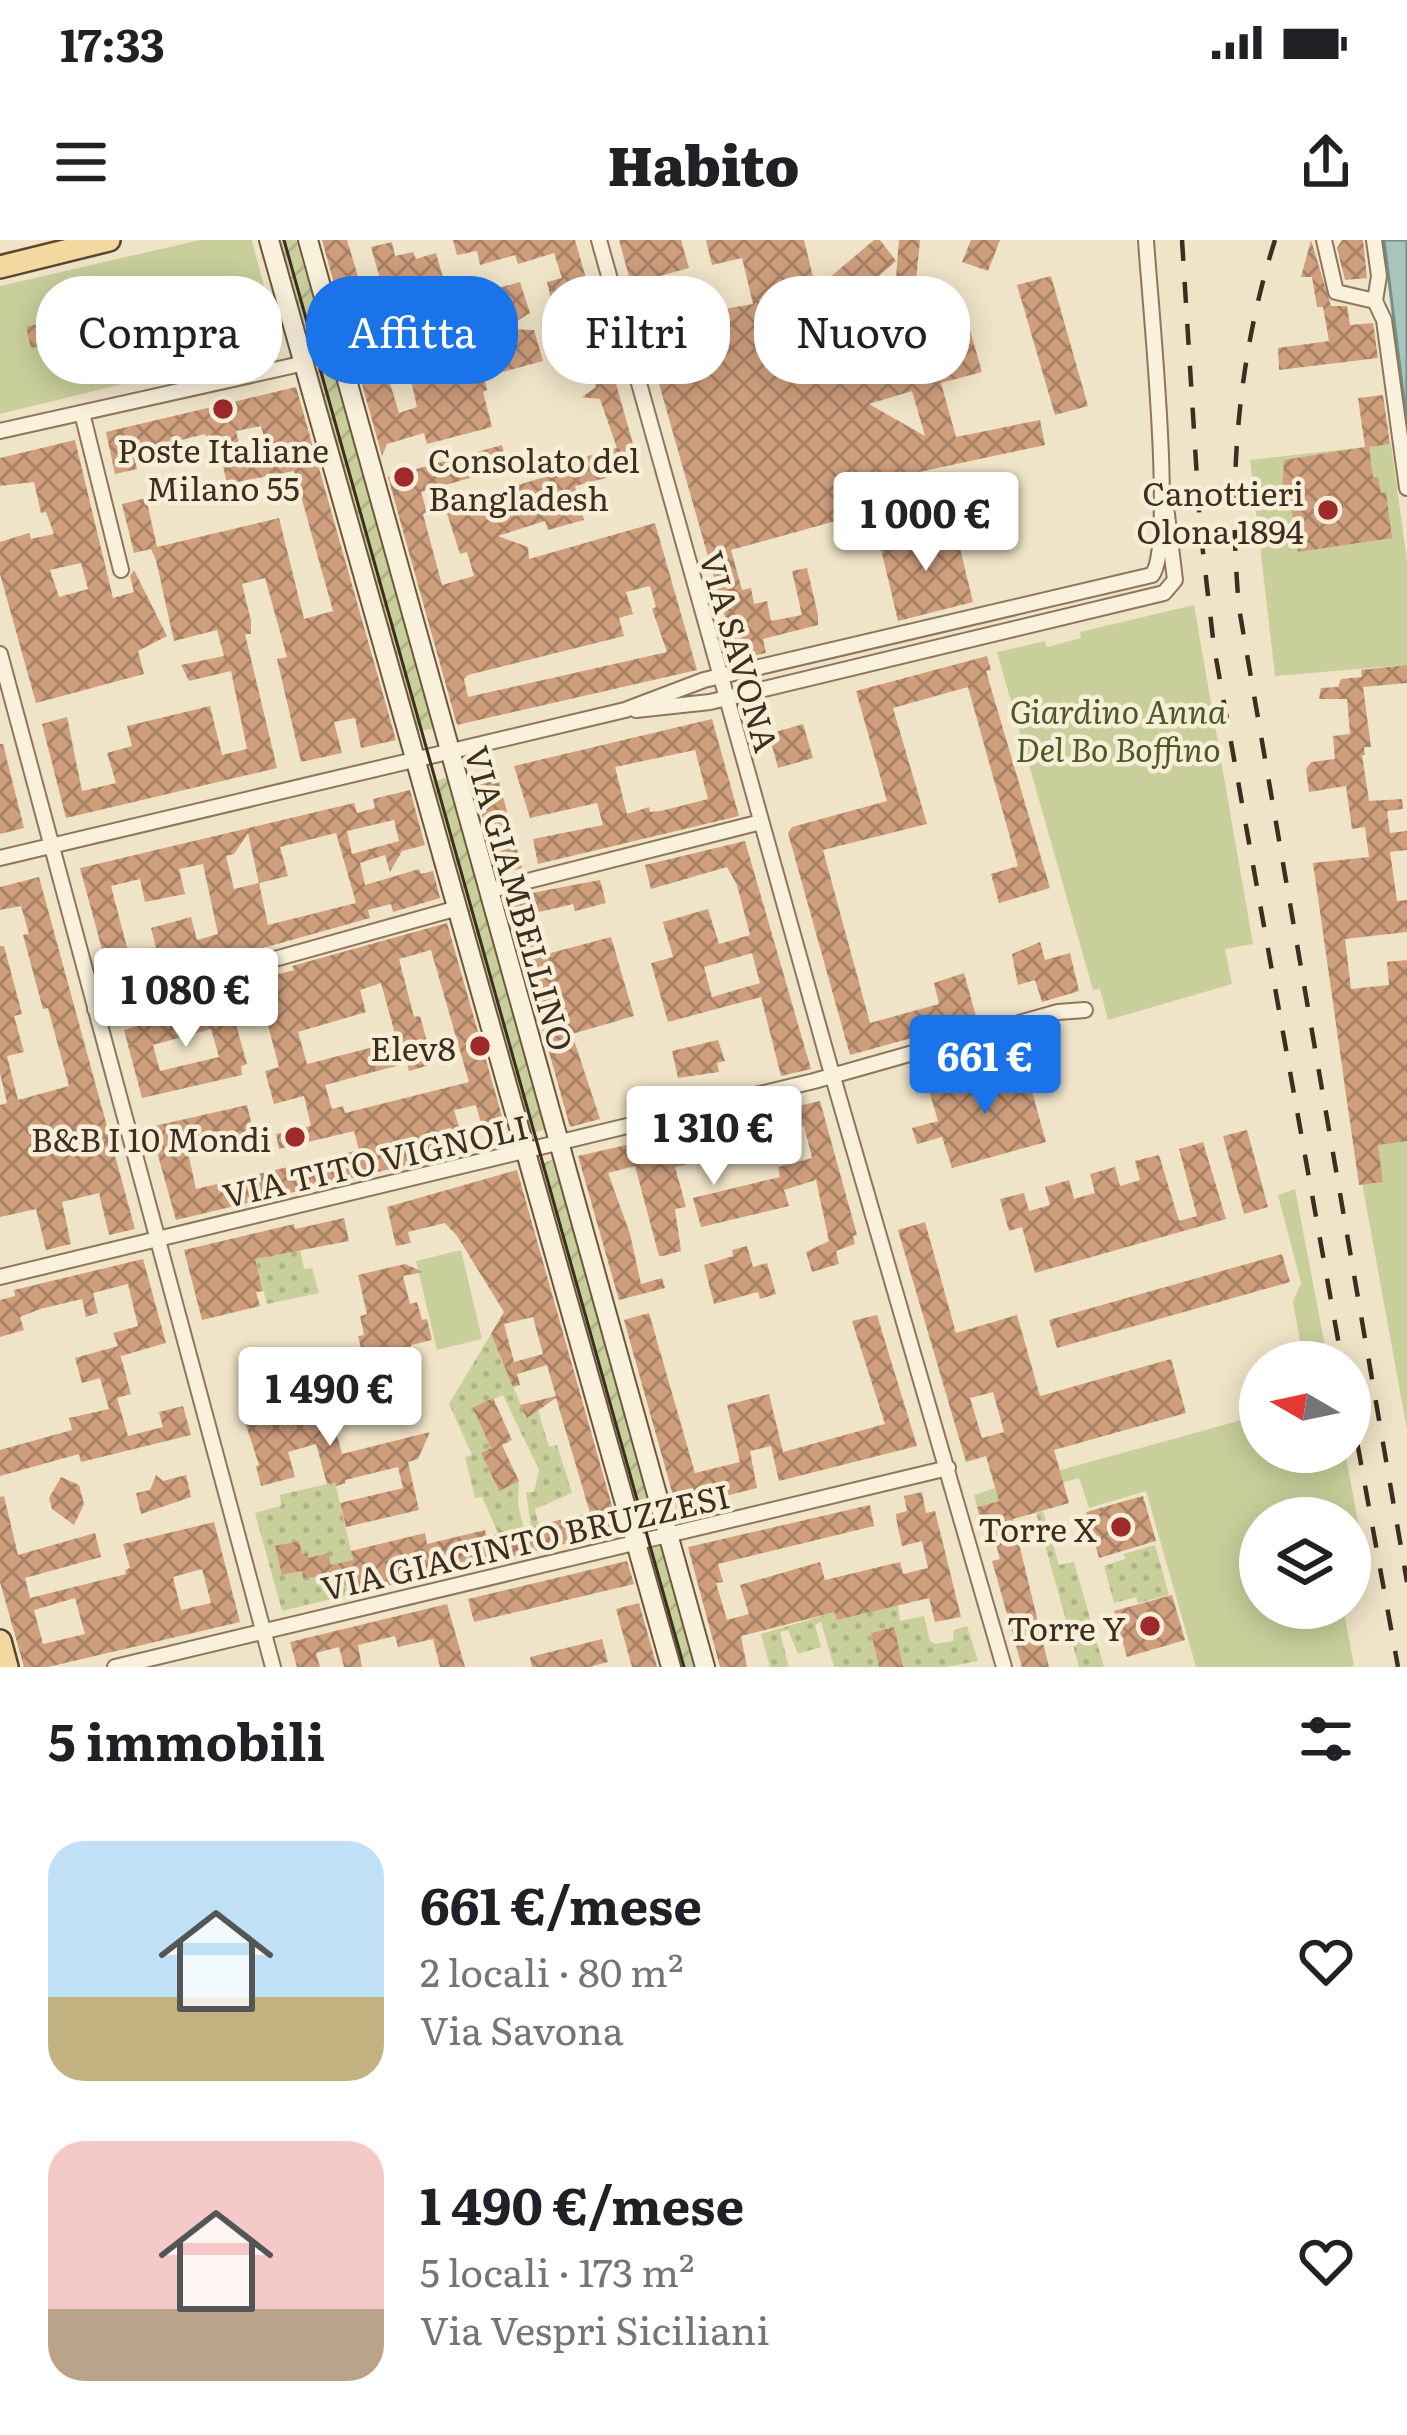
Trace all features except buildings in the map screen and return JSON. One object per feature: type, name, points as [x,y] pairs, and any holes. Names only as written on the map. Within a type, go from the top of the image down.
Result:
[{"type":"main road","points":[[0,267],[109,240]]},
{"type":"main road","points":[[0,1641],[8,1667]]},
{"type":"street","name":"VIA GIAMBELLINO","points":[[269,240],[671,1667]]},
{"type":"street","name":"VIA GIAMBELLINO","points":[[308,240],[705,1667]]},
{"type":"street","name":"VIA SAVONA","points":[[599,240],[1004,1667]]},
{"type":"street","points":[[626,710],[676,708],[726,698],[1171,589],[1175,570],[1162,486],[1146,240]]},
{"type":"street","points":[[1324,240],[1336,292],[1375,301]]},
{"type":"street","points":[[1374,240],[1379,276],[1375,301],[1384,320],[1407,488]]},
{"type":"street","points":[[0,431],[304,363]]},
{"type":"street","points":[[82,413],[121,570]]},
{"type":"street","points":[[0,858],[626,710],[720,676],[1144,580],[1158,569],[1162,486]]},
{"type":"street","points":[[1117,585],[1120,603]]},
{"type":"street","points":[[863,644],[857,653],[866,665]]},
{"type":"street","points":[[0,654],[273,1667]]},
{"type":"street","points":[[488,891],[761,822]]},
{"type":"street","points":[[95,1009],[458,908]]},
{"type":"street","points":[[833,1075],[1058,1012],[1085,1010]]},
{"type":"street","name":"VIA TITO VIGNOLI","points":[[0,1277],[833,1075]]},
{"type":"street","name":"VIA GIACINTO BRUZZESI","points":[[116,1667],[948,1468]]},
{"type":"green space","points":[[200,240],[252,240],[261,276],[43,276]]},
{"type":"green space","points":[[277,240],[296,240],[306,276],[306,343]]},
{"type":"green space","points":[[36,278],[36,384],[123,384],[0,414],[0,286]]},
{"type":"green space","points":[[318,384],[338,384],[437,728],[416,732]]},
{"type":"green space","name":"Canottieri Olona 1894","points":[[1391,444],[1407,561],[1407,665],[1275,676],[1250,460]]},
{"type":"green space","name":"Giardino Anna Del Bo Boffino","points":[[1194,605],[1253,944],[1225,949],[1232,984],[1108,1020],[1100,989],[1093,990],[997,652],[1045,641],[1047,647],[1081,638],[1080,632]]},
{"type":"green space","points":[[450,777],[546,1129],[527,1135],[429,782]]},
{"type":"green space","points":[[1407,1069],[1407,1430],[1343,1078]]},
{"type":"green space","points":[[554,1159],[660,1519],[635,1527],[536,1166]]},
{"type":"green space","points":[[1295,1189],[1324,1341],[1300,1341],[1293,1302],[1301,1283],[1278,1195]]},
{"type":"green space","points":[[300,1249],[304,1269],[312,1268],[319,1293],[267,1304],[255,1259]]},
{"type":"green space","points":[[461,1250],[482,1339],[437,1350],[416,1261]]},
{"type":"green space","points":[[491,1334],[526,1417],[538,1410],[549,1447],[557,1445],[572,1493],[535,1509],[539,1525],[531,1527],[526,1492],[534,1492],[539,1470],[503,1395],[474,1408],[491,1448],[482,1454],[498,1490],[519,1481],[524,1529],[498,1533],[482,1497],[475,1498],[465,1457],[472,1455],[449,1404]]},
{"type":"green space","points":[[1239,1421],[1239,1473],[1349,1473],[1353,1497],[1239,1497],[1239,1629],[1347,1629],[1354,1665],[1196,1667],[1146,1491],[1089,1508],[1079,1478],[977,1507],[974,1495]]},
{"type":"green space","points":[[335,1482],[354,1564],[331,1565],[327,1553],[308,1558],[298,1541],[275,1547],[283,1575],[302,1571],[303,1577],[330,1579],[332,1585],[359,1585],[361,1592],[282,1611],[255,1513],[281,1506],[280,1495]]},
{"type":"green space","points":[[1043,1511],[1059,1565],[1074,1562],[1104,1667],[1079,1667],[1036,1513]]},
{"type":"green space","points":[[666,1545],[699,1667],[674,1667],[641,1551]]},
{"type":"green space","points":[[1155,1545],[1169,1595],[1114,1603],[1104,1566]]},
{"type":"green space","points":[[898,1605],[900,1621],[924,1616],[935,1644],[953,1641],[954,1630],[967,1626],[978,1661],[903,1667],[881,1630],[871,1633],[879,1667],[834,1667],[821,1622],[815,1625],[821,1647],[798,1654],[788,1630],[780,1632],[789,1667],[770,1667],[761,1634],[835,1612],[838,1620]]},
{"type":"water","points":[[1384,240],[1407,240],[1407,424]]},
{"type":"tram line","points":[[284,240],[684,1667]]},
{"type":"railway","points":[[1182,240],[1200,526],[1214,647],[1338,1341]]},
{"type":"railway","points":[[1275,240],[1252,330],[1239,422],[1235,515],[1239,608],[1407,1582]]},
{"type":"railway","points":[[1363,1473],[1398,1667]]},
{"type":"place","name":"Poste Italiane Milano 55","points":[[223,409]]},
{"type":"place","name":"Consolato del Bangladesh","points":[[404,477]]},
{"type":"place","name":"Canottieri Olona 1894","points":[[1328,510]]},
{"type":"place","name":"Elev8","points":[[480,1046]]},
{"type":"place","name":"B&B I 10 Mondi","points":[[295,1137]]},
{"type":"place","name":"Torre X","points":[[1121,1527]]},
{"type":"place","name":"Torre Y","points":[[1150,1626]]}]
